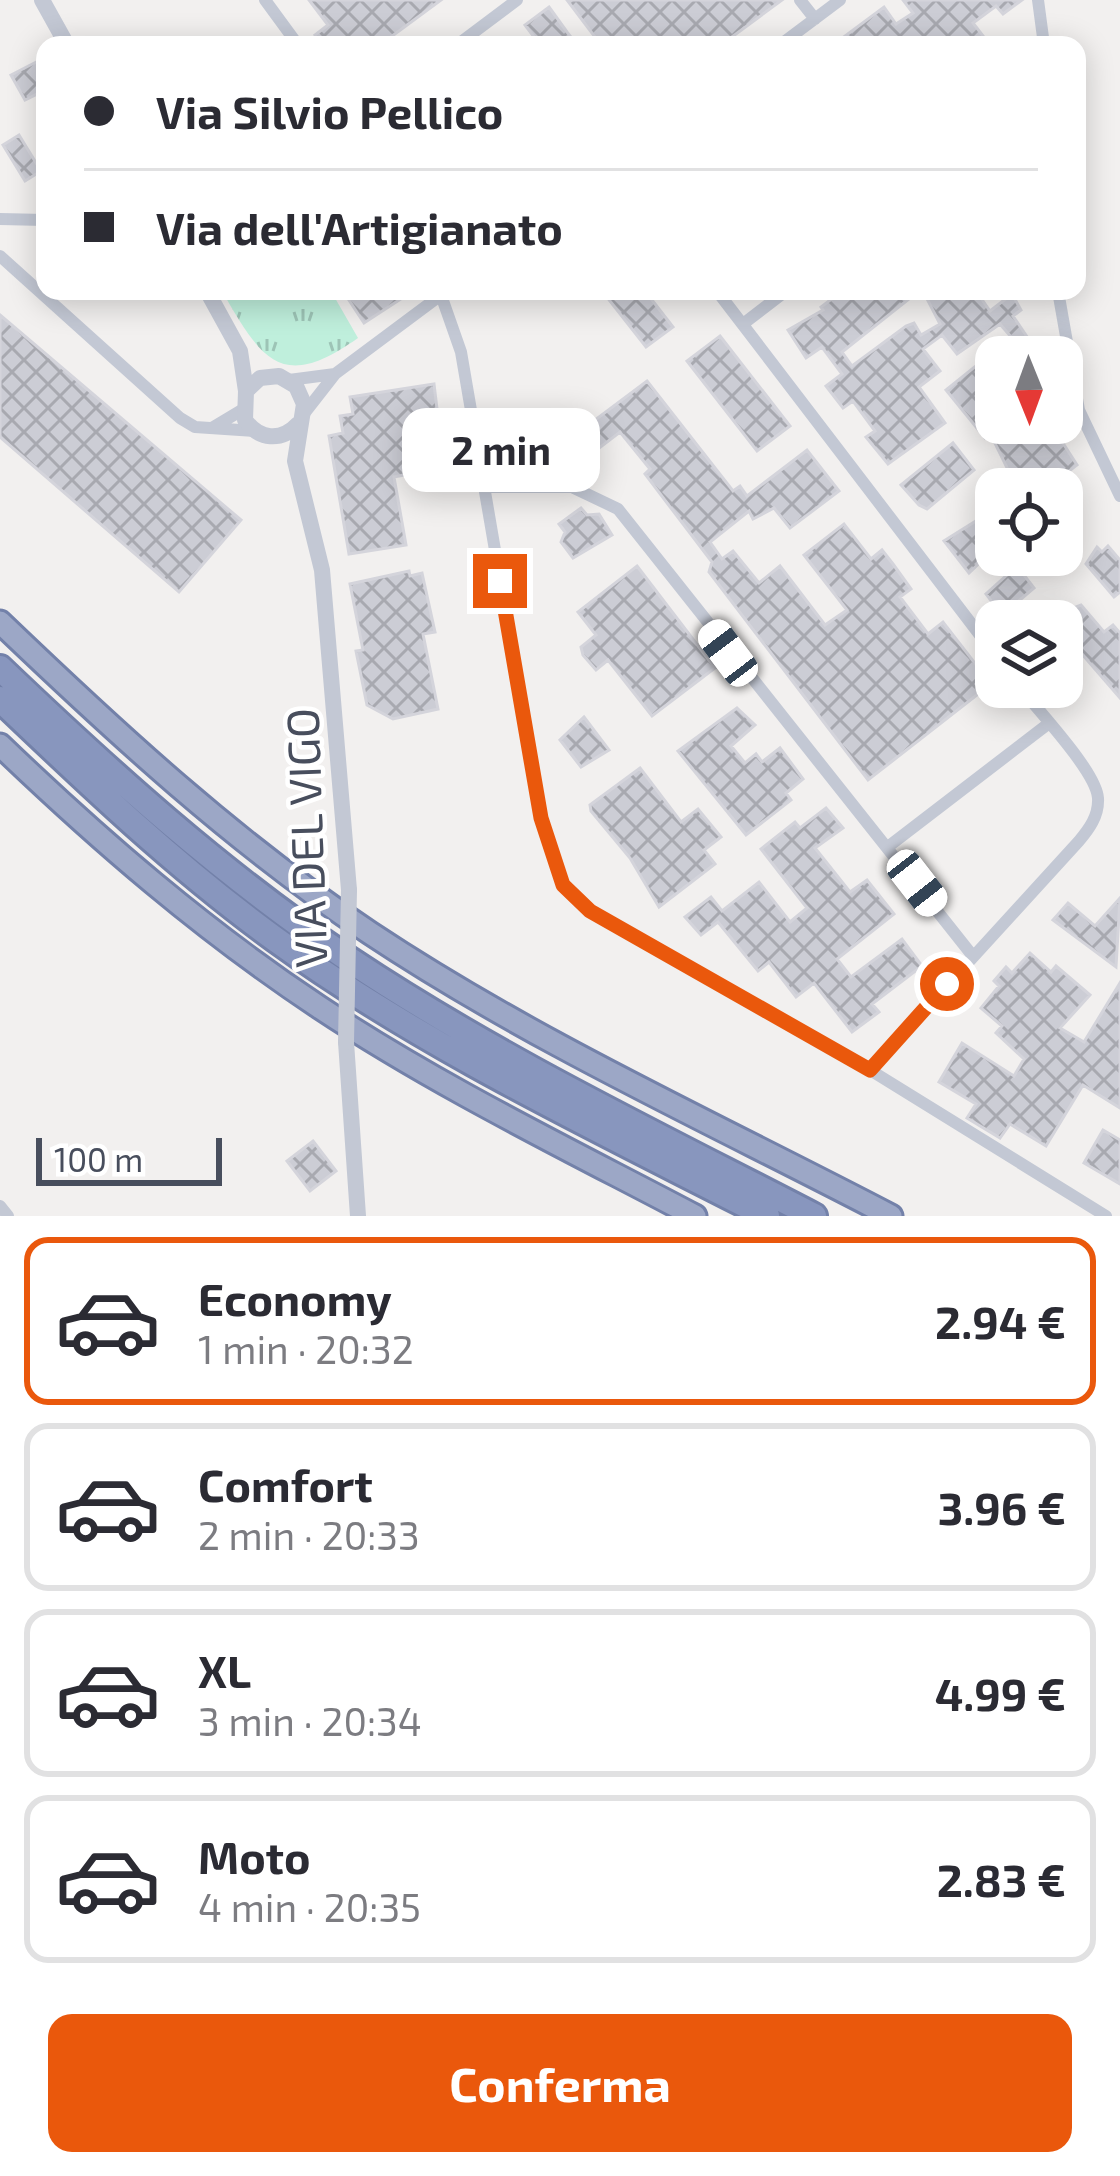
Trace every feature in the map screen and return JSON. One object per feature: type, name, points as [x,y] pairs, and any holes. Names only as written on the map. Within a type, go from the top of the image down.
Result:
[{"type":"highway","points":[[0,622],[195,802],[371,934],[529,1026],[891,1216]]},
{"type":"highway","points":[[0,668],[188,840],[350,960],[483,1041],[814,1216]]},
{"type":"highway","points":[[0,699],[162,850],[313,965],[461,1056],[766,1216]]},
{"type":"highway","points":[[0,745],[186,911],[320,1007],[468,1096],[695,1216]]},
{"type":"street","points":[[42,0],[62,36]]},
{"type":"street","points":[[265,0],[291,36]]},
{"type":"street","points":[[469,36],[517,0]]},
{"type":"street","points":[[800,0],[815,20]]},
{"type":"street","points":[[793,36],[840,0]]},
{"type":"street","points":[[1038,0],[1043,36]]},
{"type":"street","points":[[0,219],[36,220]]},
{"type":"street","points":[[0,256],[36,288]]},
{"type":"street","points":[[49,300],[180,418],[211,428],[281,436],[301,420],[335,374],[435,300]]},
{"type":"street","points":[[211,300],[241,351],[244,401],[258,433],[295,461]]},
{"type":"street","points":[[446,300],[461,352],[541,818],[563,885],[590,911],[870,1070],[1106,1216]]},
{"type":"street","points":[[724,300],[975,629]]},
{"type":"street","points":[[742,324],[774,300]]},
{"type":"street","points":[[1060,300],[1079,410],[1120,496]]},
{"type":"street","points":[[241,351],[302,394],[301,420]]},
{"type":"street","points":[[211,428],[244,401],[260,378],[335,374]]},
{"type":"street","name":"VIA DEL VIGO","points":[[301,420],[295,461],[322,570],[350,890],[346,1042],[358,1216]]},
{"type":"street","points":[[484,487],[572,487],[618,509],[728,653],[973,955]]},
{"type":"street","points":[[870,1070],[1090,828],[1098,805],[1096,788],[1036,708]]},
{"type":"street","points":[[889,847],[1048,724]]},
{"type":"street","points":[[0,1206],[8,1216]]},
{"type":"green space","points":[[228,300],[336,300],[358,338],[310,363],[292,365],[276,361],[249,335]]},
{"type":"building","points":[[309,0],[441,0],[392,36],[316,36],[328,25]]},
{"type":"building","points":[[567,0],[782,0],[733,36],[594,36]]},
{"type":"building","points":[[903,0],[1022,0],[1003,14],[996,6],[973,23],[983,36],[845,36],[884,7],[896,24],[913,13]]},
{"type":"building","points":[[549,7],[570,36],[533,36],[525,25]]},
{"type":"building","points":[[36,62],[36,94],[25,100],[11,75]]},
{"type":"building","points":[[19,135],[36,163],[36,174],[25,181],[3,145]]},
{"type":"building","points":[[349,300],[399,300],[364,323]]},
{"type":"building","points":[[609,300],[652,300],[673,327],[646,347]]},
{"type":"building","points":[[830,300],[908,300],[842,352],[852,366],[906,326],[914,323],[921,335],[940,324],[928,300],[982,300],[990,311],[1004,300],[1015,300],[1021,310],[1013,316],[1027,336],[1010,336],[1000,324],[975,336],[975,341],[957,354],[942,335],[923,349],[940,371],[919,387],[945,423],[888,464],[866,437],[875,431],[853,401],[843,408],[826,386],[842,374],[822,347],[806,358],[788,330],[823,310]]},
{"type":"building","points":[[0,315],[241,520],[179,592],[0,437]]},
{"type":"building","points":[[720,336],[790,426],[757,451],[687,361]]},
{"type":"building","points":[[975,367],[975,426],[946,390]]},
{"type":"building","points":[[647,381],[733,491],[740,486],[747,496],[807,450],[839,491],[790,528],[774,508],[753,519],[749,511],[710,542],[722,559],[733,551],[759,583],[780,566],[825,625],[847,610],[804,555],[844,524],[871,559],[882,550],[893,564],[911,589],[900,597],[928,634],[943,622],[975,663],[975,696],[868,780],[709,572],[712,562],[645,474],[650,469],[620,432],[598,449],[583,429]]},
{"type":"building","points":[[434,384],[444,467],[394,477],[406,545],[349,554],[329,436],[343,433],[340,416],[353,414],[350,397]]},
{"type":"building","points":[[953,443],[974,470],[927,509],[901,485]]},
{"type":"building","points":[[995,444],[1064,444],[1077,465],[1073,468],[1007,468]]},
{"type":"building","points":[[581,508],[587,515],[599,514],[612,535],[573,558],[561,542],[565,532],[559,524]]},
{"type":"building","points":[[975,522],[975,567],[969,573],[944,541]]},
{"type":"building","points":[[1108,546],[1120,560],[1120,592],[1114,597],[1086,564],[1097,547],[1102,552]]},
{"type":"building","points":[[637,566],[715,668],[652,716],[608,660],[596,670],[581,647],[596,635],[578,612]]},
{"type":"building","points":[[409,571],[410,576],[422,573],[435,632],[423,634],[438,709],[393,719],[367,705],[356,651],[363,650],[350,584]]},
{"type":"building","points":[[1006,576],[1025,576],[1034,588],[1020,600],[991,600],[986,594]]},
{"type":"building","points":[[1083,607],[1104,632],[1113,625],[1120,633],[1120,698],[1083,655]]},
{"type":"building","points":[[737,708],[755,725],[731,746],[745,763],[756,754],[762,762],[780,748],[803,779],[786,793],[791,800],[746,835],[678,751]]},
{"type":"building","points":[[584,717],[609,750],[581,767],[560,740]]},
{"type":"building","points":[[640,768],[681,822],[698,809],[721,837],[704,850],[715,864],[659,907],[590,805]]},
{"type":"building","points":[[826,808],[843,828],[815,848],[850,892],[867,880],[894,914],[837,959],[851,977],[902,939],[922,966],[872,1004],[879,1012],[852,1032],[814,983],[796,997],[769,962],[758,971],[718,922],[701,935],[685,917],[711,897],[722,911],[759,882],[790,922],[807,908],[761,849],[795,822],[800,828]]},
{"type":"building","points":[[1120,898],[1116,967],[1053,920],[1068,903],[1095,926]]},
{"type":"building","points":[[1030,953],[1051,972],[1056,966],[1090,995],[1060,1028],[1084,1042],[1120,983],[1120,1108],[1083,1085],[1046,1146],[1010,1124],[1000,1138],[967,1118],[976,1104],[939,1082],[962,1043],[1014,1076],[1024,1059],[996,1033],[1002,1026],[981,1008],[999,986],[994,981],[1006,967],[1012,973]]},
{"type":"building","points":[[1103,1130],[1120,1140],[1120,1184],[1084,1163]]},
{"type":"building","points":[[313,1141],[336,1171],[310,1191],[287,1161]]},
{"type":"route","points":[[500,581],[541,818],[563,885],[590,911],[870,1070],[947,984]]}]
